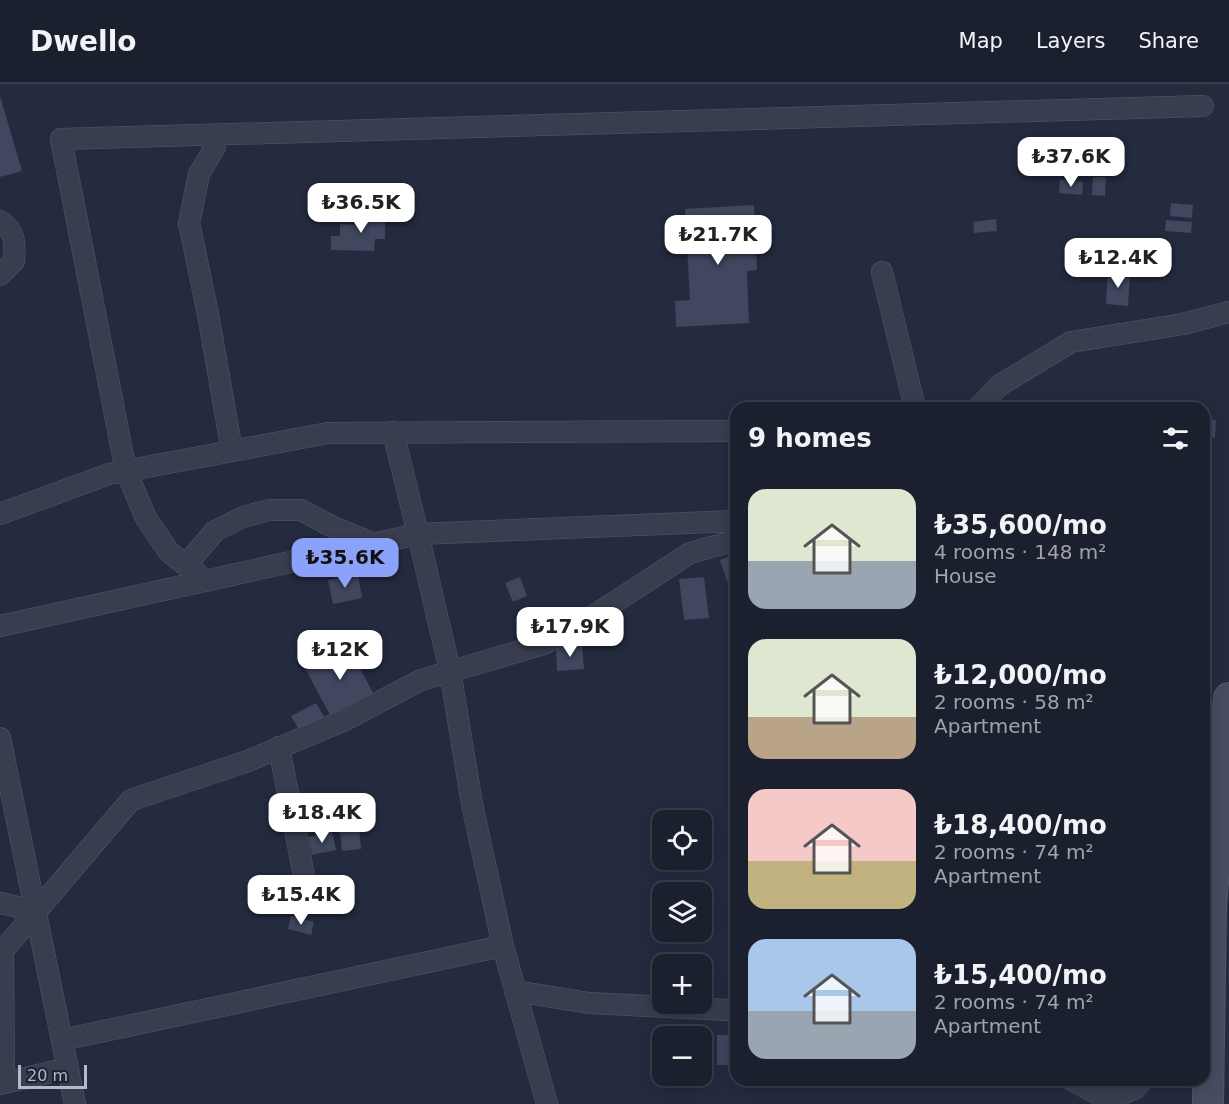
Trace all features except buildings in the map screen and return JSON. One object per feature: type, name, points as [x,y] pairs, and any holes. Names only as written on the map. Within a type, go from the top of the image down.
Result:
[{"type":"main road","points":[[1210,944],[1211,905],[1229,698]]},
{"type":"main road","points":[[1208,1086],[1208,1104]]},
{"type":"street","points":[[206,581],[169,552],[146,518],[126,471],[61,140],[1203,106]]},
{"type":"street","points":[[212,135],[215,147],[199,174],[189,223],[208,314],[232,451]]},
{"type":"street","points":[[0,221],[5,224],[15,241],[14,261],[0,275]]},
{"type":"street","points":[[882,272],[914,402]]},
{"type":"street","points":[[984,402],[1000,385],[1071,342],[1183,324],[1229,312]]},
{"type":"street","points":[[0,514],[109,474],[328,433],[730,431]]},
{"type":"street","points":[[393,432],[450,671],[472,804],[503,946],[547,1104]]},
{"type":"street","points":[[186,565],[215,531],[243,517],[269,510],[301,510],[333,527],[374,544]]},
{"type":"street","points":[[0,626],[418,534],[730,521]]},
{"type":"street","points":[[68,1068],[2,1084],[1,953],[131,800],[248,761],[345,720],[422,680],[544,644],[598,614],[690,553],[730,542]]},
{"type":"street","points":[[0,738],[75,1104]]},
{"type":"street","points":[[279,747],[304,881]]},
{"type":"street","points":[[0,903],[36,911]]},
{"type":"street","points":[[62,1040],[503,946]]},
{"type":"street","points":[[514,991],[589,1003],[730,1010]]},
{"type":"street","points":[[1083,1086],[1109,1100],[1138,1086]]}]
